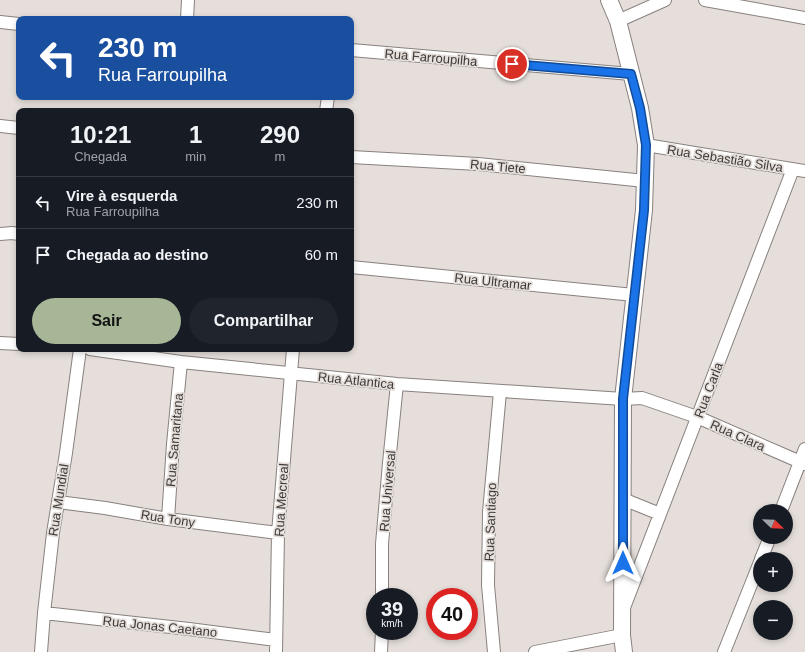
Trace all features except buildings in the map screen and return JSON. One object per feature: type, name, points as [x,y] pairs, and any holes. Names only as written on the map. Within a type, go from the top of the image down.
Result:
[{"type":"street","points":[[187,16],[188,0]]},
{"type":"street","points":[[609,0],[618,21],[640,108],[646,145],[644,210],[623,399],[622,635],[624,652]]},
{"type":"street","points":[[618,21],[664,0]]},
{"type":"street","points":[[705,0],[805,18]]},
{"type":"street","points":[[0,22],[16,24]]},
{"type":"street","name":"Rua Farroupilha","points":[[354,50],[631,74]]},
{"type":"street","points":[[0,126],[16,128]]},
{"type":"street","name":"Rua Sebastião Silva","points":[[646,145],[799,170]]},
{"type":"street","name":"Rua Tiete","points":[[354,157],[478,164],[645,181]]},
{"type":"street","name":"Rua Carla","points":[[622,610],[697,417],[799,170]]},
{"type":"street","points":[[0,234],[16,234]]},
{"type":"street","name":"Rua Ultramar","points":[[354,268],[634,295]]},
{"type":"street","points":[[0,343],[16,344]]},
{"type":"street","name":"Rua Mundial","points":[[41,652],[53,533],[66,453],[80,352]]},
{"type":"street","name":"Rua Atlantica","points":[[111,352],[181,362],[397,384],[623,399]]},
{"type":"street","name":"Rua Mecreal","points":[[276,646],[278,533],[293,352]]},
{"type":"street","name":"Rua Samaritana","points":[[168,519],[173,444],[181,362]]},
{"type":"street","name":"Rua Universal","points":[[382,588],[382,544],[388,463],[397,384]]},
{"type":"street","name":"Rua Santiago","points":[[494,652],[488,584],[489,512],[500,392]]},
{"type":"street","name":"Rua Clara","points":[[623,399],[642,398],[697,417],[802,463]]},
{"type":"street","points":[[783,504],[802,463],[805,449]]},
{"type":"street","points":[[623,499],[660,514]]},
{"type":"street","name":"Rua Tony","points":[[58,502],[105,508],[168,519],[278,533]]},
{"type":"street","points":[[724,652],[753,580]]},
{"type":"street","name":"Rua Jonas Caetano","points":[[44,614],[189,629],[276,646]]},
{"type":"street","points":[[535,652],[622,635]]},
{"type":"street","points":[[381,652],[382,640]]},
{"type":"route","points":[[512,64],[631,74],[640,108],[646,145],[644,210],[623,399],[623,563]]}]
